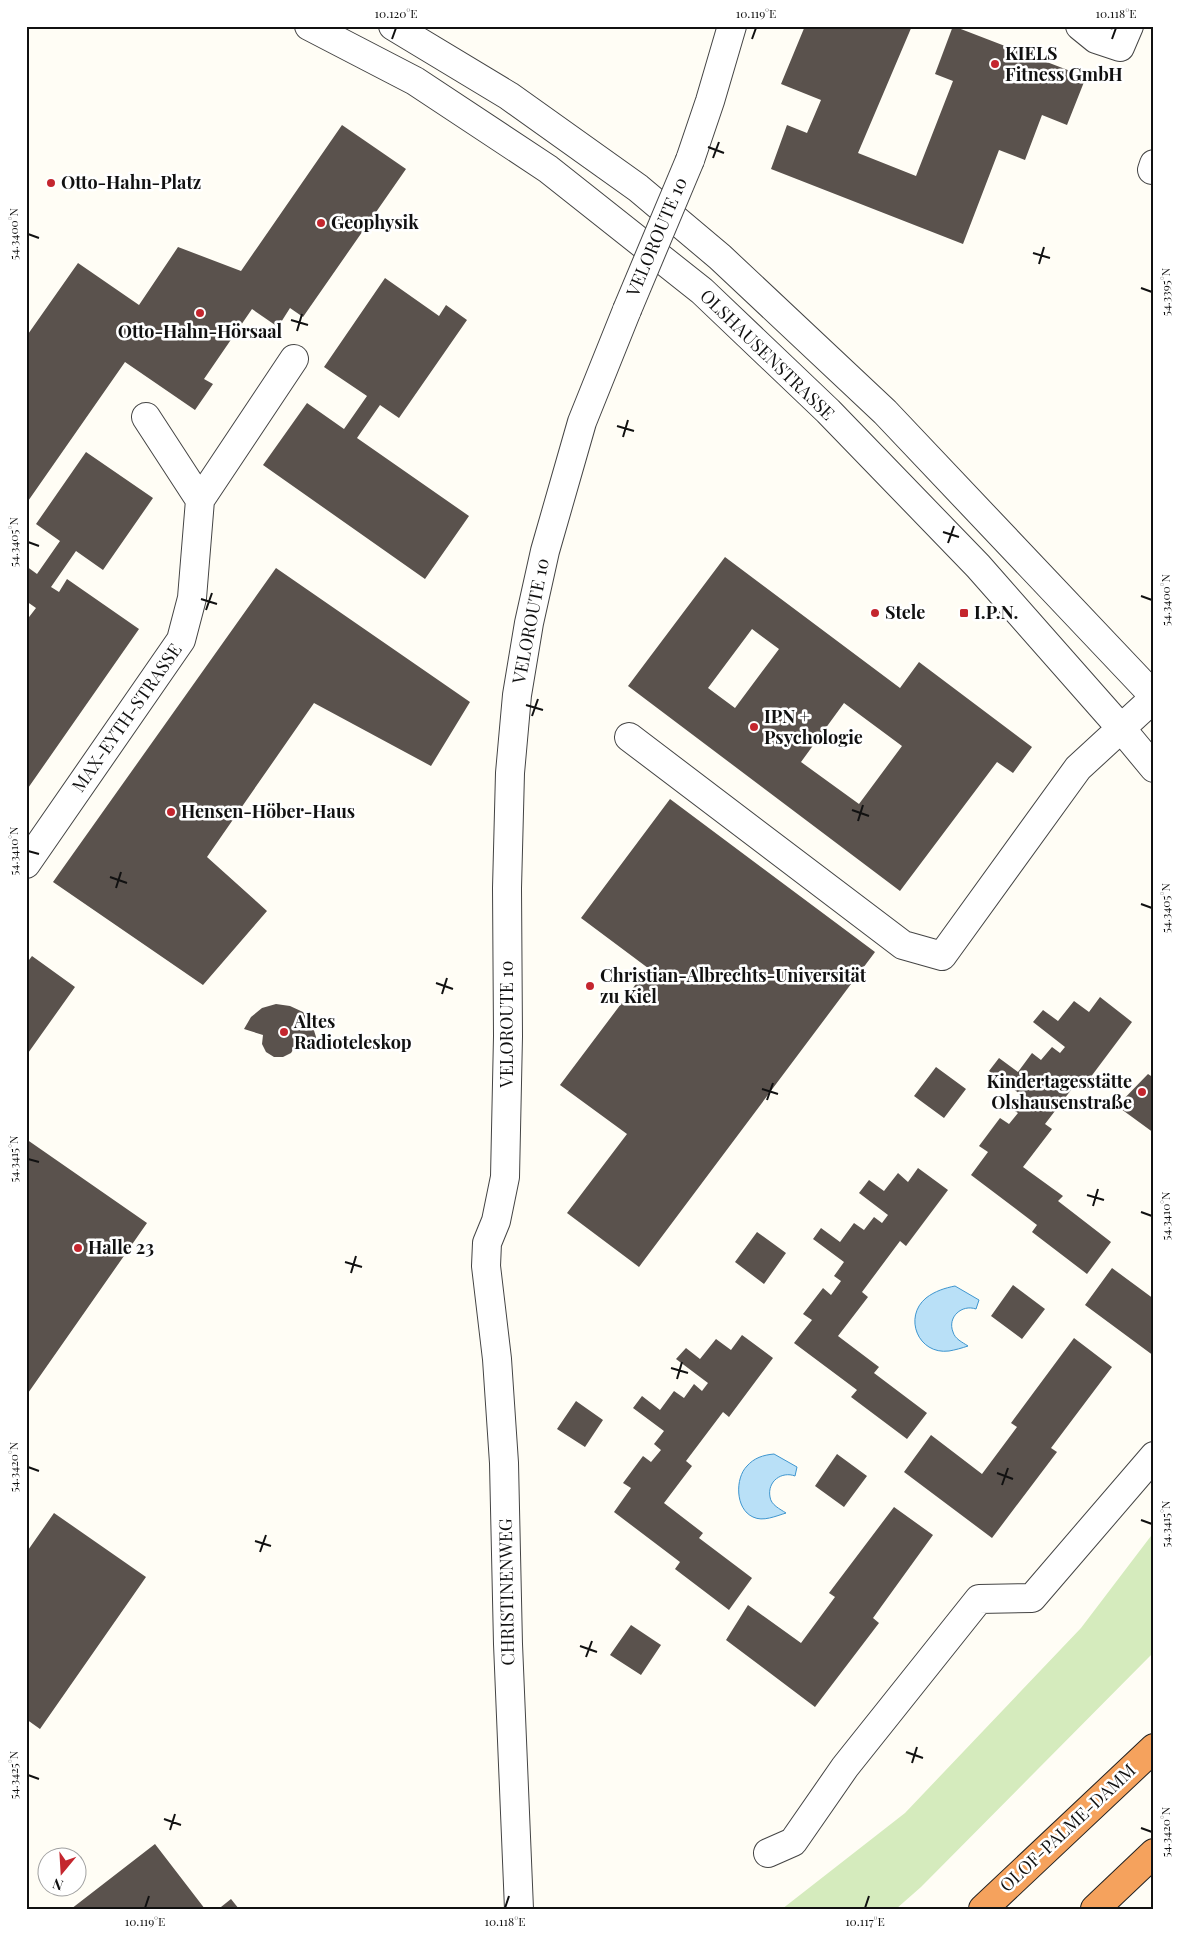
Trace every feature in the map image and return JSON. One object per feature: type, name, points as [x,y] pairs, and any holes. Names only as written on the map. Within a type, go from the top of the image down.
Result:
[{"type":"highway","name":"OLOF-PALME-DAMM","points":[[983,1909],[1154,1748]]},
{"type":"highway","points":[[1095,1909],[1154,1853]]},
{"type":"street","name":"OLSHAUSENSTRASSE","points":[[309,26],[415,81],[548,169],[702,291],[828,411],[978,566],[1154,768]]},
{"type":"street","points":[[393,26],[509,96],[638,188],[720,257],[885,412],[1154,697],[1078,768],[942,956],[903,945],[629,737]]},
{"type":"street","name":"VELOROUTE 10","points":[[486,1276],[487,1243],[496,1221],[505,1178],[510,773],[517,695],[529,623],[545,551],[582,422],[690,160],[732,26]]},
{"type":"street","points":[[1080,26],[1096,39],[1120,47],[1128,26]]},
{"type":"street","name":"MAX-EYTH-STRASSE","points":[[26,864],[181,640],[192,598],[200,500],[294,359]]},
{"type":"street","points":[[146,417],[200,500]]},
{"type":"street","name":"CHRISTINENWEG","points":[[486,1276],[496,1349],[504,1462],[508,1644],[519,1909]]},
{"type":"street","points":[[768,1853],[793,1842],[845,1767],[980,1599],[1032,1598],[1154,1456]]},
{"type":"green space","points":[[1154,1532],[1154,1652],[921,1887],[896,1909],[782,1909],[905,1813],[1081,1628]]},
{"type":"water","points":[[955,1286],[979,1300],[976,1309],[966,1308],[961,1310],[952,1321],[955,1337],[968,1346],[949,1351],[938,1351],[922,1341],[917,1333],[916,1315],[919,1306],[926,1298],[940,1290]]},
{"type":"water","points":[[774,1454],[797,1467],[795,1476],[781,1476],[771,1486],[770,1497],[772,1502],[786,1513],[761,1519],[753,1517],[747,1513],[740,1501],[740,1478],[743,1471],[753,1461],[762,1456]]},
{"type":"building","points":[[805,26],[912,26],[858,153],[916,176],[953,81],[935,74],[953,26],[1086,77],[1067,125],[1042,115],[1025,160],[999,150],[963,244],[771,169],[787,125],[807,133],[821,100],[781,84]]},
{"type":"building","points":[[342,125],[406,169],[303,317],[290,308],[278,327],[252,309],[204,379],[213,384],[195,410],[125,362],[26,504],[26,337],[78,263],[139,305],[178,247],[241,271]]},
{"type":"building","points":[[385,278],[439,316],[446,305],[467,320],[399,418],[380,405],[357,438],[469,516],[425,579],[263,465],[307,403],[344,429],[367,396],[324,367]]},
{"type":"building","points":[[86,452],[153,498],[103,570],[76,551],[51,587],[59,592],[67,579],[139,629],[26,791],[26,621],[36,608],[26,601],[26,566],[37,574],[60,541],[36,524]]},
{"type":"building","name":"IPN + Psychologie","points":[[725,557],[900,688],[919,662],[1032,747],[1013,773],[997,762],[900,891],[628,686]],"holes":[[[752,629],[779,649],[735,708],[708,688]],[[844,703],[902,746],[859,804],[801,762]]]},
{"type":"building","name":"Hensen-Höber-Haus","points":[[276,568],[470,702],[431,766],[314,703],[207,857],[267,911],[203,985],[53,882]]},
{"type":"building","points":[[670,799],[875,952],[639,1267],[567,1213],[627,1134],[560,1085],[648,968],[581,918]]},
{"type":"building","points":[[32,956],[75,987],[26,1056],[26,964]]},
{"type":"building","points":[[1100,997],[1132,1022],[1087,1082],[1081,1077],[1045,1124],[1052,1129],[1023,1167],[1063,1196],[1058,1201],[1111,1242],[1087,1274],[1032,1232],[1037,1225],[971,1175],[988,1152],[979,1146],[1000,1118],[1009,1124],[1018,1113],[1010,1108],[1020,1094],[989,1071],[999,1058],[1018,1072],[1032,1053],[1041,1060],[1052,1047],[1060,1053],[1065,1047],[1033,1022],[1043,1010],[1058,1021],[1074,1001],[1089,1012]]},
{"type":"building","name":"Altes Radioteleskop","points":[[276,1004],[290,1006],[303,1012],[312,1024],[316,1037],[314,1051],[296,1045],[291,1053],[283,1057],[274,1057],[266,1052],[262,1044],[263,1035],[244,1029],[251,1017],[262,1008]]},
{"type":"building","points":[[936,1067],[966,1089],[944,1118],[914,1096]]},
{"type":"building","name":"Kindertagesstätte Olshausenstraße","points":[[1148,1074],[1154,1078],[1154,1133],[1117,1106]]},
{"type":"building","name":"Halle 23","points":[[26,1139],[147,1223],[26,1396]]},
{"type":"building","points":[[918,1168],[948,1190],[906,1246],[900,1241],[862,1292],[868,1297],[838,1336],[879,1367],[874,1373],[927,1413],[907,1439],[851,1397],[857,1390],[794,1343],[812,1320],[803,1314],[823,1288],[831,1295],[841,1281],[834,1276],[844,1262],[813,1239],[821,1228],[840,1242],[854,1223],[864,1230],[874,1217],[882,1223],[888,1215],[859,1193],[869,1180],[884,1191],[898,1173],[908,1182]]},
{"type":"building","points":[[757,1232],[786,1253],[764,1284],[735,1262]]},
{"type":"building","points":[[1112,1268],[1154,1299],[1154,1356],[1085,1305]]},
{"type":"building","points":[[1013,1285],[1045,1309],[1022,1339],[991,1316]]},
{"type":"building","points":[[742,1335],[773,1358],[729,1417],[723,1412],[686,1461],[692,1466],[664,1503],[703,1533],[699,1538],[752,1578],[729,1610],[675,1569],[680,1562],[614,1512],[631,1488],[623,1483],[643,1456],[651,1462],[661,1450],[654,1444],[664,1431],[633,1408],[642,1396],[660,1410],[674,1391],[684,1398],[694,1384],[702,1391],[708,1383],[676,1359],[686,1348],[700,1359],[716,1339],[731,1350]]},
{"type":"building","points":[[1074,1338],[1112,1367],[1051,1448],[1057,1452],[992,1538],[904,1472],[931,1435],[982,1474],[1017,1427],[1011,1423]]},
{"type":"building","points":[[576,1401],[603,1420],[585,1447],[557,1429]]},
{"type":"building","points":[[837,1454],[867,1476],[844,1507],[815,1486]]},
{"type":"building","points":[[894,1507],[933,1535],[873,1618],[879,1623],[815,1707],[726,1640],[748,1605],[801,1643],[835,1597],[829,1593]]},
{"type":"building","points":[[54,1513],[146,1577],[40,1729],[26,1719],[26,1553]]},
{"type":"building","points":[[631,1625],[661,1645],[641,1675],[610,1655]]},
{"type":"building","points":[[155,1844],[205,1909],[71,1909],[85,1898],[88,1898],[88,1896]]},
{"type":"building","points":[[231,1899],[239,1909],[218,1909],[221,1907]]},
{"type":"place","name":"KIELS Fitness GmbH","points":[[995,64]]},
{"type":"place","name":"Otto-Hahn-Platz","points":[[51,183]]},
{"type":"place","name":"Geophysik","points":[[321,223]]},
{"type":"place","name":"Otto-Hahn-Hörsaal","points":[[200,313]]},
{"type":"place","name":"Stele","points":[[875,613]]},
{"type":"place","name":"I.P.N.","points":[[964,613]]},
{"type":"place","name":"IPN + Psychologie","points":[[754,727]]},
{"type":"place","name":"Hensen-Höber-Haus","points":[[171,812]]},
{"type":"place","name":"Christian-Albrechts-Universität zu Kiel","points":[[590,986]]},
{"type":"place","name":"Altes Radioteleskop","points":[[284,1032]]},
{"type":"place","name":"Kindertagesstätte Olshausenstraße","points":[[1142,1092]]},
{"type":"place","name":"Halle 23","points":[[78,1248]]}]
